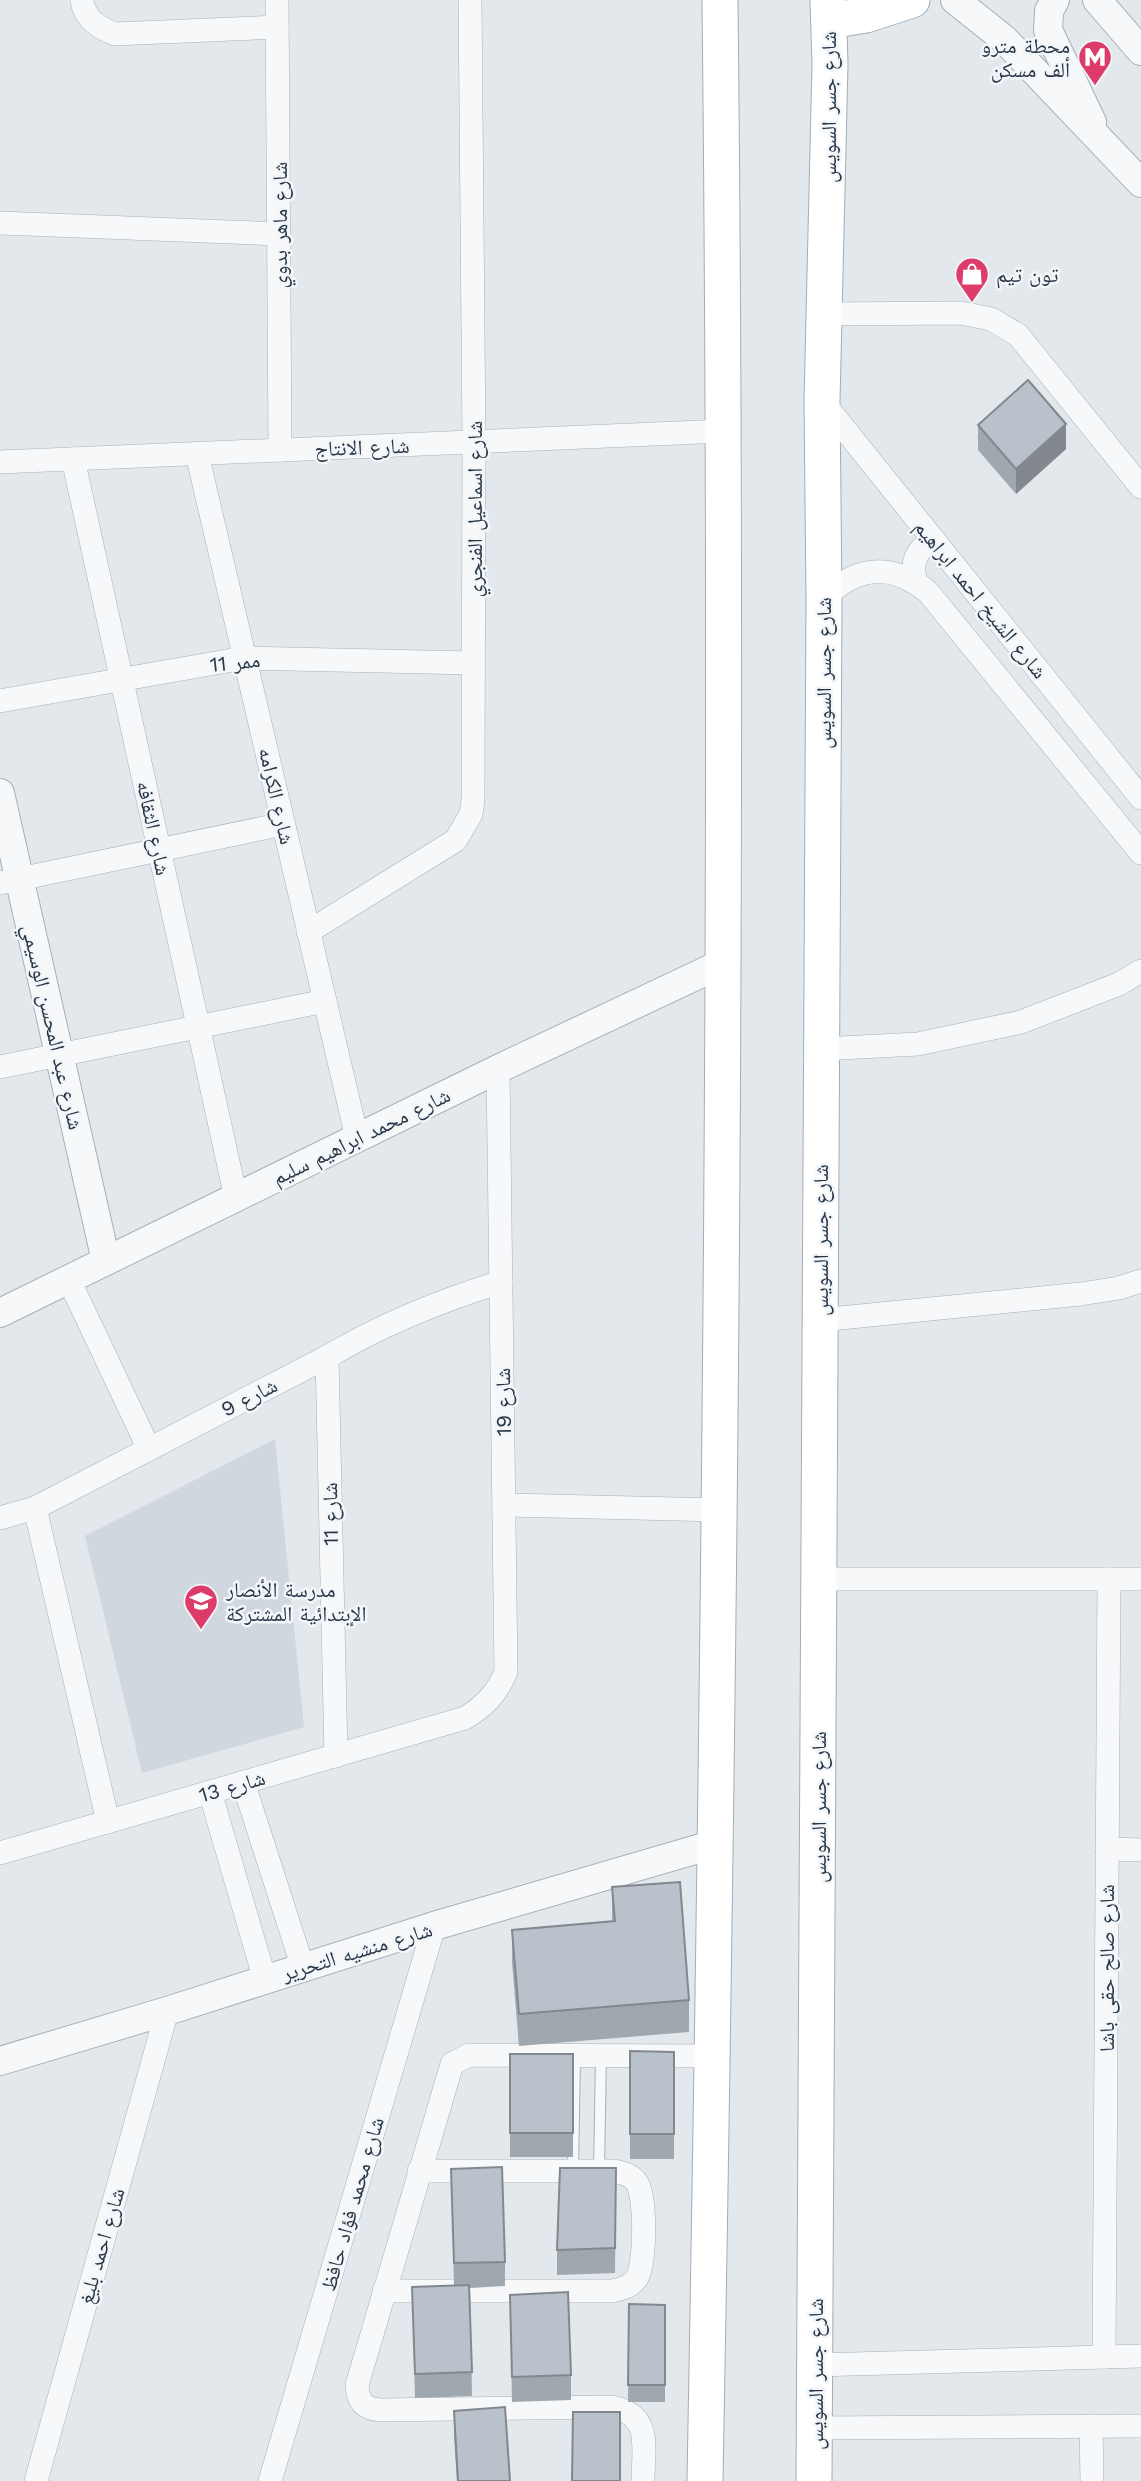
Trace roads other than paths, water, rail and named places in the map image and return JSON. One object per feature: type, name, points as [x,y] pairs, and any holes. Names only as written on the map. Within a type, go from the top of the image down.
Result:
[{"type":"main road","points":[[705,2481],[713,2056],[723,963],[725,431],[720,0]]},
{"type":"main road","points":[[828,11],[866,15],[912,0]]},
{"type":"main road","name":"شارع جسر السويس","points":[[814,2481],[824,599],[822,401],[828,11]]},
{"type":"street","points":[[82,0],[88,16],[95,24],[116,34],[277,27]]},
{"type":"street","name":"شارع ماهر بدوي","points":[[277,0],[281,450]]},
{"type":"street","name":"شارع اسماعيل الفنجري","points":[[309,932],[456,840],[471,814],[474,442],[470,0]]},
{"type":"street","points":[[955,0],[1004,39],[1141,183]]},
{"type":"street","points":[[1055,0],[1049,11],[1048,30],[1099,138]]},
{"type":"street","points":[[1097,0],[1141,51]]},
{"type":"street","points":[[0,223],[279,234]]},
{"type":"street","points":[[825,314],[961,313],[992,319],[1018,335],[1141,487]]},
{"type":"street","name":"شارع الشيخ احمد ابراهيم","points":[[822,401],[1141,798]]},
{"type":"street","name":"شارع الانتاج","points":[[0,462],[725,431]]},
{"type":"street","name":"شارع الكرامه","points":[[197,454],[357,1138]]},
{"type":"street","name":"شارع الثقافه","points":[[73,459],[236,1198]]},
{"type":"street","points":[[916,582],[913,572],[917,552],[934,540]]},
{"type":"street","name":"شارع الشيخ احمد ابراهيم","points":[[824,599],[834,589],[858,574],[887,572],[916,582],[928,592],[1141,853]]},
{"type":"street","name":"ممر 11","points":[[0,701],[244,658],[473,663]]},
{"type":"street","name":"شارع عبد المحسن الوسيمي","points":[[0,793],[10,881],[59,1055],[106,1261]]},
{"type":"street","points":[[10,881],[284,824]]},
{"type":"street","name":"شارع محمد ابراهيم سليم","points":[[0,1313],[498,1069],[723,963]]},
{"type":"street","points":[[821,1048],[918,1044],[1021,1022],[1119,984],[1141,971]]},
{"type":"street","points":[[0,1067],[325,1001]]},
{"type":"street","name":"شارع 19","points":[[465,1718],[490,1700],[506,1672],[498,1069]]},
{"type":"street","points":[[69,1280],[149,1449]]},
{"type":"street","points":[[820,1320],[1081,1294],[1119,1288],[1141,1281]]},
{"type":"street","name":"شارع 9","points":[[0,1518],[35,1508],[327,1357],[368,1333],[411,1313],[501,1282]]},
{"type":"street","name":"شارع 11","points":[[327,1357],[336,1756]]},
{"type":"street","points":[[504,1505],[719,1510]]},
{"type":"street","points":[[35,1508],[108,1822]]},
{"type":"street","points":[[819,1579],[1141,1579]]},
{"type":"street","name":"شارع صالح حقى باشا","points":[[1104,2357],[1109,1579]]},
{"type":"street","name":"شارع 13","points":[[0,1853],[465,1718]]},
{"type":"street","points":[[243,1782],[303,1968]]},
{"type":"street","points":[[210,1792],[265,1980]]},
{"type":"street","name":"شارع منشيه التحرير","points":[[0,2060],[167,2011],[434,1926],[715,1844]]},
{"type":"street","points":[[1107,1849],[1141,1850]]},
{"type":"street","name":"شارع محمد فؤاد حافظ","points":[[270,2481],[434,1926]]},
{"type":"street","name":"شارع احمد بليغ","points":[[36,2481],[167,2011]]},
{"type":"street","points":[[643,2481],[643,2432],[638,2419],[626,2410],[612,2407],[380,2410],[366,2408],[358,2399],[357,2385],[448,2073],[453,2064],[469,2055],[713,2056]]},
{"type":"street","points":[[384,2291],[612,2291],[626,2288],[637,2279],[643,2267],[642,2193],[636,2181],[626,2174],[599,2171],[419,2171]]},
{"type":"street","points":[[815,2365],[1141,2356]]},
{"type":"street","points":[[1091,2426],[1092,2481]]},
{"type":"street","points":[[814,2428],[1141,2426]]},
{"type":"lane","points":[[573,2171],[575,2056]]},
{"type":"lane","points":[[599,2171],[601,2056]]},
{"type":"place","name":"محطة مترو ألف مسكن","points":[[1095,87]]},
{"type":"place","name":"تون تيم","points":[[972,304]]},
{"type":"place","name":"مدرسة الأنصار الإبتدائية المشتركة","points":[[201,1631]]}]
